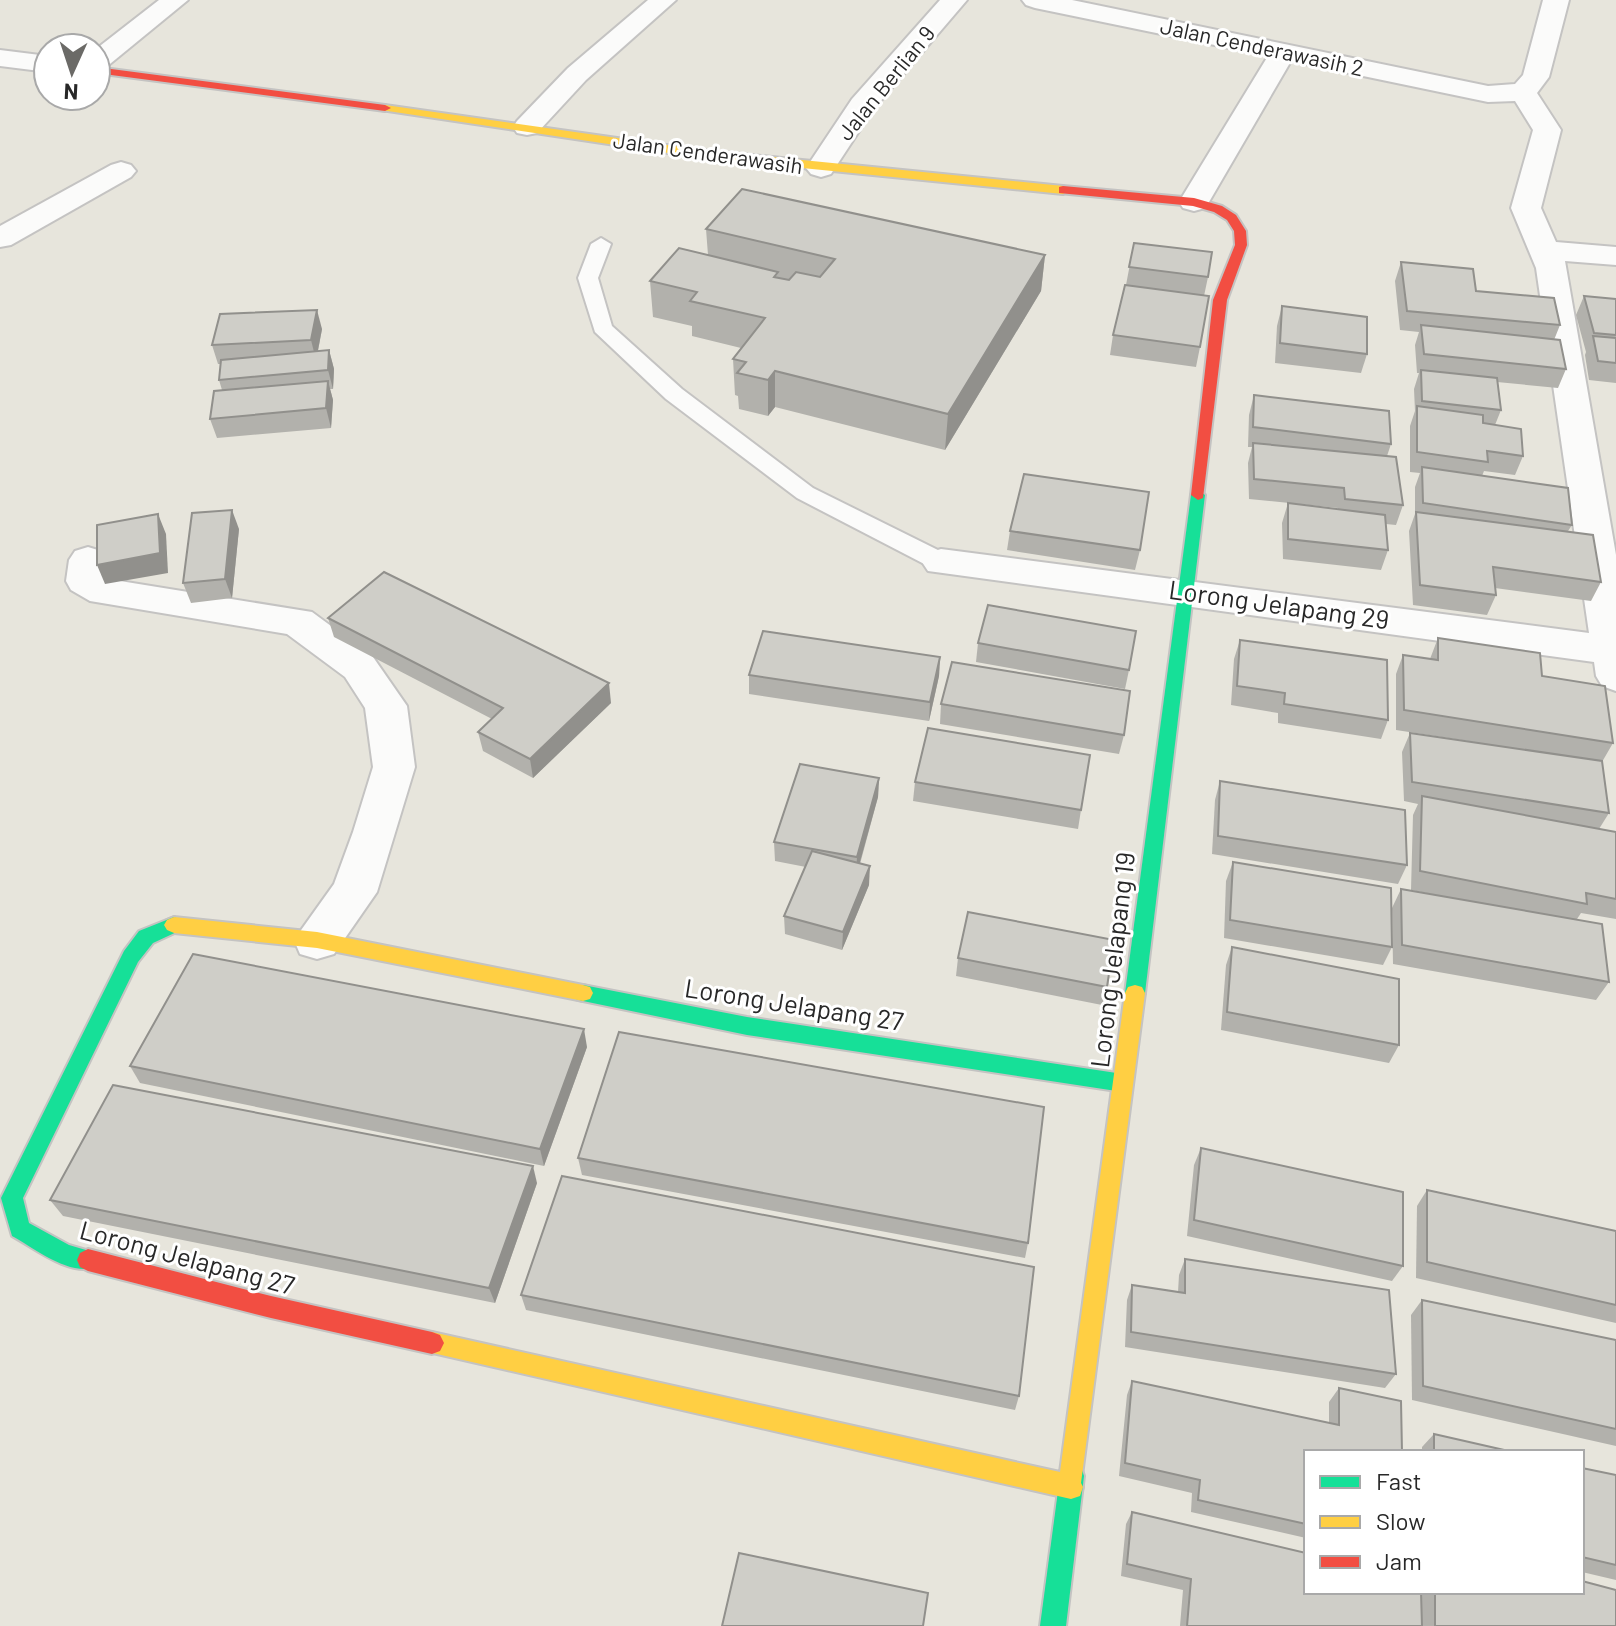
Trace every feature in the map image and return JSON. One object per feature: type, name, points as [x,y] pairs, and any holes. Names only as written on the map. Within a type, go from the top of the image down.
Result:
[{"type":"street","points":[[112,49],[175,0]]},
{"type":"street","points":[[527,127],[577,74],[663,0]]},
{"type":"street","name":"Jalan Berlian 9","points":[[821,168],[862,105],[954,0]]},
{"type":"street","name":"Jalan Cenderawasih 2","points":[[1035,0],[1488,94],[1523,92]]},
{"type":"street","points":[[1556,0],[1536,77],[1523,92],[1547,130],[1526,208],[1552,268],[1615,659]]},
{"type":"street","points":[[1194,202],[1284,51]]},
{"type":"street","points":[[0,58],[32,62]]},
{"type":"street","name":"Jalan Cenderawasih","points":[[112,72],[821,168],[1194,202],[1218,209],[1232,218],[1240,231],[1241,245],[1220,300]]},
{"type":"street","points":[[0,238],[121,171]]},
{"type":"street","points":[[1544,250],[1616,256]]},
{"type":"street","name":"Lorong Jelapang 19","points":[[1053,1626],[1187,592],[1220,300]]},
{"type":"street","points":[[88,560],[85,581],[104,592],[298,622],[359,667],[386,706],[394,767],[375,832],[354,892],[317,940]]},
{"type":"street","name":"Lorong Jelapang 29","points":[[941,562],[1187,592],[1615,659]]},
{"type":"street","name":"Lorong Jelapang 27","points":[[1071,1487],[271,1307],[65,1254],[20,1229],[12,1198],[131,957],[146,937],[175,925],[317,940],[747,1026],[1123,1083]]},
{"type":"lane","points":[[601,244],[588,278],[602,328],[674,394],[805,493],[941,562]]},
{"type":"building","points":[[742,189],[1045,255],[948,414],[775,371],[768,380],[737,373],[746,362],[733,359],[765,318],[690,301],[697,292],[650,281],[679,248],[778,272],[774,277],[789,280],[796,272],[820,277],[835,259],[706,229]]},
{"type":"building","points":[[1134,243],[1212,252],[1208,277],[1129,267]]},
{"type":"building","points":[[1401,262],[1473,269],[1476,291],[1554,298],[1560,325],[1407,311]]},
{"type":"building","points":[[1125,285],[1209,296],[1200,347],[1113,335]]},
{"type":"building","points":[[1584,296],[1616,299],[1616,335],[1594,333]]},
{"type":"building","points":[[1282,306],[1367,317],[1367,354],[1280,343]]},
{"type":"building","points":[[317,310],[311,340],[212,345],[220,314]]},
{"type":"building","points":[[1421,325],[1560,340],[1566,369],[1424,354]]},
{"type":"building","points":[[1593,336],[1616,338],[1616,363],[1598,361]]},
{"type":"building","points":[[329,350],[328,370],[219,380],[221,360]]},
{"type":"building","points":[[1421,370],[1497,378],[1501,410],[1422,401]]},
{"type":"building","points":[[328,381],[326,408],[210,419],[214,391]]},
{"type":"building","points":[[1254,395],[1389,411],[1391,444],[1253,427]]},
{"type":"building","points":[[1417,406],[1483,415],[1483,423],[1521,429],[1523,456],[1487,451],[1488,462],[1417,452]]},
{"type":"building","points":[[1253,443],[1396,457],[1403,505],[1345,499],[1344,488],[1254,479]]},
{"type":"building","points":[[1422,467],[1568,488],[1572,525],[1423,503]]},
{"type":"building","points":[[1024,474],[1149,492],[1140,550],[1010,531]]},
{"type":"building","points":[[1288,503],[1385,515],[1388,550],[1288,539]]},
{"type":"building","points":[[232,510],[225,579],[183,583],[192,513]]},
{"type":"building","points":[[1416,512],[1593,535],[1601,582],[1493,567],[1496,595],[1420,585]]},
{"type":"building","points":[[158,514],[160,553],[97,565],[97,525]]},
{"type":"building","points":[[384,572],[609,683],[530,759],[478,732],[503,708],[328,618]]},
{"type":"building","points":[[988,605],[1136,631],[1129,670],[978,643]]},
{"type":"building","points":[[763,631],[940,657],[930,702],[749,675]]},
{"type":"building","points":[[1438,638],[1540,653],[1542,676],[1605,686],[1613,743],[1404,710],[1403,655],[1438,660]]},
{"type":"building","points":[[1240,640],[1387,660],[1388,720],[1284,704],[1285,693],[1237,686]]},
{"type":"building","points":[[952,662],[1130,691],[1124,735],[941,704]]},
{"type":"building","points":[[928,728],[1090,755],[1081,810],[915,782]]},
{"type":"building","points":[[1410,733],[1602,761],[1609,813],[1412,782]]},
{"type":"building","points":[[800,764],[879,778],[857,857],[774,842]]},
{"type":"building","points":[[1220,781],[1405,810],[1407,865],[1218,836]]},
{"type":"building","points":[[1422,796],[1616,832],[1616,899],[1586,893],[1587,904],[1420,871]]},
{"type":"building","points":[[812,851],[870,866],[843,932],[784,916]]},
{"type":"building","points":[[1233,862],[1391,888],[1392,947],[1230,920]]},
{"type":"building","points":[[1401,889],[1602,924],[1609,982],[1402,945]]},
{"type":"building","points":[[968,912],[1114,940],[1107,987],[958,958]]},
{"type":"building","points":[[1232,947],[1399,979],[1399,1045],[1227,1012]]},
{"type":"building","points":[[193,954],[584,1029],[540,1149],[130,1066]]},
{"type":"building","points":[[619,1032],[1044,1107],[1028,1243],[578,1158]]},
{"type":"building","points":[[113,1085],[533,1166],[489,1288],[50,1200]]},
{"type":"building","points":[[1201,1148],[1403,1192],[1403,1266],[1194,1220]]},
{"type":"building","points":[[562,1176],[1034,1267],[1019,1396],[521,1295]]},
{"type":"building","points":[[1427,1190],[1616,1231],[1616,1305],[1427,1262]]},
{"type":"building","points":[[1185,1259],[1389,1290],[1396,1374],[1131,1332],[1132,1285],[1185,1293]]},
{"type":"building","points":[[1422,1300],[1616,1340],[1616,1429],[1423,1386]]},
{"type":"building","points":[[1132,1381],[1339,1425],[1339,1388],[1401,1401],[1402,1450],[1304,1450],[1304,1524],[1198,1500],[1200,1480],[1125,1463]]},
{"type":"building","points":[[1434,1434],[1504,1450],[1434,1450]]},
{"type":"building","points":[[1584,1468],[1616,1475],[1616,1565],[1584,1557]]},
{"type":"building","points":[[1132,1512],[1304,1553],[1304,1594],[1421,1594],[1422,1626],[1187,1626],[1191,1579],[1127,1564]]},
{"type":"building","points":[[739,1553],[928,1593],[923,1626],[722,1626]]},
{"type":"building","points":[[1584,1582],[1616,1590],[1616,1626],[1435,1626],[1435,1594],[1584,1594]]},
{"type":"traffic: fast","points":[[1135,993],[1198,495]]},
{"type":"traffic: fast","points":[[88,1260],[65,1254],[20,1229],[12,1198],[131,957],[146,937],[174,925]]},
{"type":"traffic: fast","points":[[583,993],[747,1026],[1123,1083]]},
{"type":"traffic: fast","points":[[1053,1626],[1072,1476]]},
{"type":"traffic: slow","points":[[385,108],[702,154],[1063,190]]},
{"type":"traffic: slow","points":[[174,925],[317,940],[583,993]]},
{"type":"traffic: slow","points":[[1072,1476],[1135,993]]},
{"type":"traffic: slow","points":[[432,1343],[1071,1487]]},
{"type":"traffic: jam","points":[[112,72],[385,108]]},
{"type":"traffic: jam","points":[[1063,190],[1194,202],[1218,209],[1232,218],[1240,231],[1241,245],[1220,300],[1198,495]]},
{"type":"traffic: jam","points":[[88,1260],[271,1307],[432,1343]]}]
